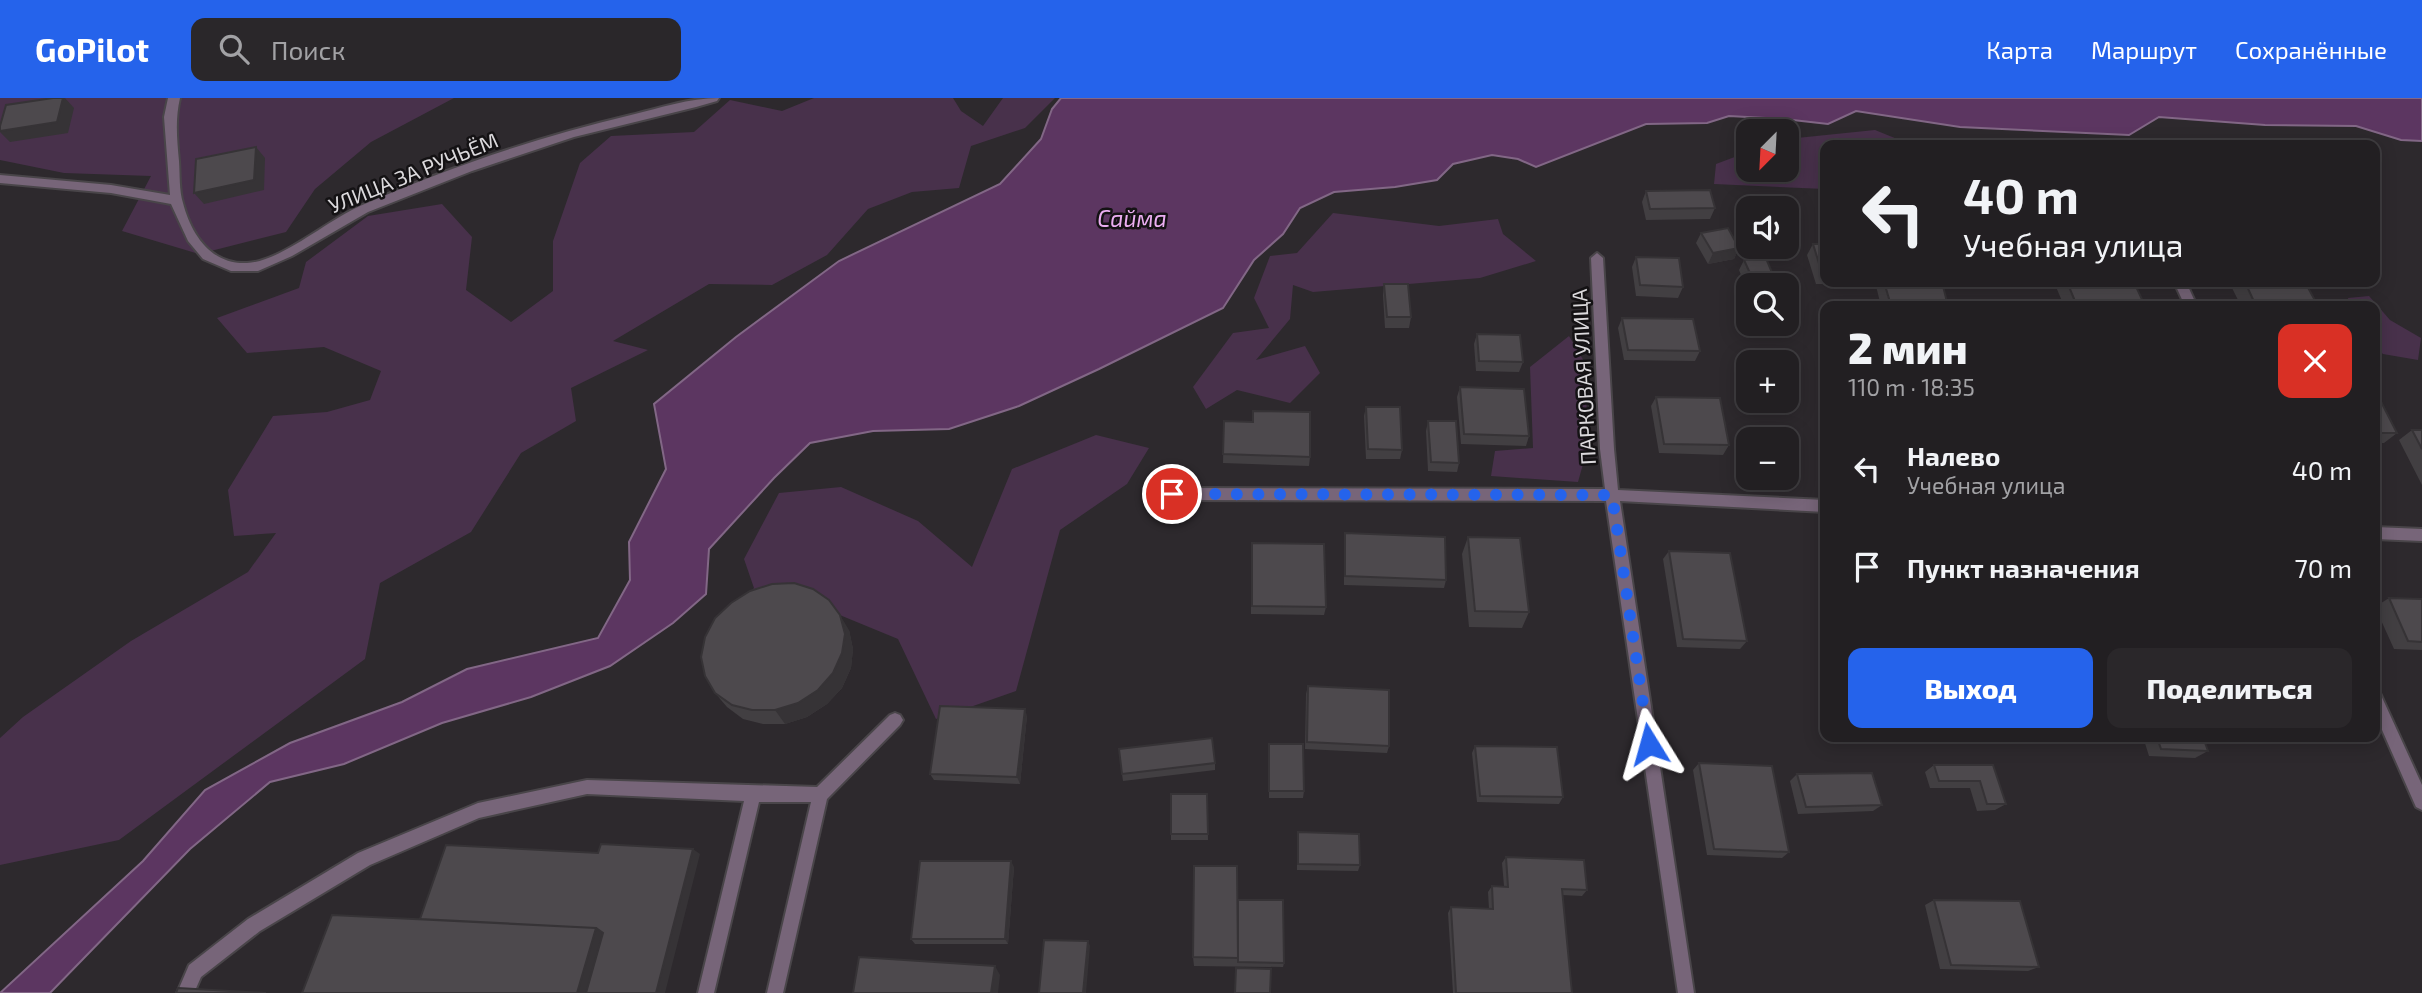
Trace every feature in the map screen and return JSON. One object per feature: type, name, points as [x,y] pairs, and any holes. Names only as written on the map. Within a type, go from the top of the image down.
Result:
[{"type":"street","name":"УЛИЦА ЗА РУЧЬЁМ","points":[[174,98],[170,117],[176,201],[189,238],[216,263],[249,268],[290,252],[345,216],[481,163],[574,134],[713,98]]},
{"type":"street","points":[[0,179],[111,189],[176,201]]},
{"type":"street","name":"ПАРКОВАЯ УЛИЦА","points":[[1597,258],[1612,495],[1686,993]]},
{"type":"street","points":[[1172,494],[1612,495],[1820,506]]},
{"type":"street","points":[[2380,533],[2422,536]]},
{"type":"street","points":[[2380,709],[2422,802]]},
{"type":"street","points":[[775,993],[820,795],[895,720]]},
{"type":"street","points":[[185,993],[195,971],[254,925],[364,859],[478,811],[587,787],[820,795]]},
{"type":"street","points":[[706,993],[753,794]]},
{"type":"shaded area","points":[[0,98],[454,98],[371,142],[315,189],[286,232],[199,254],[122,231],[151,176],[64,173],[0,160]]},
{"type":"shaded area","points":[[814,98],[953,98],[961,111],[983,126],[1003,98],[1055,98],[1025,128],[971,146],[959,188],[912,192],[868,209],[827,255],[772,285],[709,284],[613,341],[648,350],[571,388],[576,421],[521,453],[471,532],[380,583],[365,659],[119,840],[0,865],[0,738],[23,717],[131,641],[248,572],[276,533],[234,536],[228,490],[273,416],[327,412],[370,400],[381,371],[324,347],[247,353],[217,318],[299,288],[306,262],[368,216],[442,204],[472,237],[466,290],[511,322],[553,291],[553,241],[580,163],[611,136],[694,132],[730,100],[782,111]]},
{"type":"shaded area","points":[[1875,130],[1900,140],[1820,140],[1820,189],[1714,184],[1716,164],[1736,156],[1736,182],[1799,182],[1799,138]]},
{"type":"shaded area","points":[[1333,213],[1439,226],[1498,219],[1503,234],[1536,261],[1480,278],[1313,292],[1293,285],[1290,319],[1256,360],[1305,346],[1320,373],[1290,403],[1237,390],[1206,409],[1193,387],[1233,333],[1269,328],[1254,298],[1270,256],[1297,253]]},
{"type":"shaded area","points":[[2369,296],[2373,301],[2349,301],[2348,298]]},
{"type":"shaded area","points":[[2380,309],[2390,320],[2421,338],[2418,360],[2380,351]]},
{"type":"shaded area","points":[[1569,336],[1585,363],[1588,446],[1578,482],[1491,476],[1495,451],[1533,448],[1530,367]]},
{"type":"shaded area","points":[[1096,435],[1149,448],[1127,484],[1060,530],[1016,691],[936,719],[898,639],[813,604],[727,621],[754,588],[744,559],[779,493],[841,487],[918,521],[972,567],[1012,469]]},
{"type":"water","name":"Сайма","points":[[1061,98],[2422,98],[2422,141],[2401,140],[2356,126],[2265,125],[2159,117],[2129,135],[1960,127],[1856,111],[1828,124],[1799,119],[1729,116],[1707,123],[1646,124],[1536,167],[1518,159],[1492,155],[1453,164],[1437,180],[1334,192],[1300,208],[1283,234],[1254,260],[1223,308],[1099,369],[1019,406],[949,429],[873,431],[810,443],[709,549],[706,594],[673,623],[610,666],[531,697],[442,723],[344,764],[270,782],[190,849],[50,993],[0,993],[143,861],[205,790],[290,743],[402,702],[467,669],[598,638],[630,580],[629,542],[666,469],[654,404],[736,337],[839,261],[1000,184],[1041,139],[1052,109]]},
{"type":"building","points":[[63,98],[57,122],[0,131],[6,105]]},
{"type":"building","points":[[256,147],[254,180],[194,193],[196,159]]},
{"type":"building","points":[[1710,190],[1715,208],[1650,209],[1646,191]]},
{"type":"building","points":[[1728,228],[1736,243],[1736,249],[1713,253],[1701,233]]},
{"type":"building","points":[[1813,244],[1820,244],[1820,267]]},
{"type":"building","points":[[1636,257],[1679,258],[1683,287],[1640,285]]},
{"type":"building","points":[[1766,259],[1772,273],[1750,273],[1744,260]]},
{"type":"building","points":[[1384,284],[1408,284],[1411,317],[1387,317]]},
{"type":"building","points":[[1886,287],[1943,287],[1947,301],[1890,301]]},
{"type":"building","points":[[2069,287],[2136,287],[2143,301],[2075,301]]},
{"type":"building","points":[[2247,287],[2308,287],[2315,301],[2254,301]]},
{"type":"building","points":[[1622,318],[1693,319],[1700,351],[1628,350]]},
{"type":"building","points":[[1477,334],[1520,335],[1523,362],[1479,361]]},
{"type":"building","points":[[1460,387],[1524,389],[1529,436],[1464,434]]},
{"type":"building","points":[[1656,397],[1720,398],[1729,445],[1664,444]]},
{"type":"building","points":[[2380,400],[2397,433],[2380,433]]},
{"type":"building","points":[[1366,407],[1400,407],[1402,450],[1368,449]]},
{"type":"building","points":[[1253,411],[1310,412],[1310,457],[1223,454],[1224,421],[1253,422]]},
{"type":"building","points":[[1428,421],[1456,421],[1459,463],[1431,462]]},
{"type":"building","points":[[2412,430],[2422,430],[2422,449]]},
{"type":"building","points":[[1345,533],[1445,537],[1446,580],[1345,576]]},
{"type":"building","points":[[1468,537],[1520,538],[1529,612],[1475,611]]},
{"type":"building","points":[[1252,543],[1324,544],[1326,607],[1252,606]]},
{"type":"building","points":[[1669,551],[1730,553],[1747,641],[1683,639]]},
{"type":"building","points":[[794,583],[813,589],[829,600],[840,615],[845,634],[842,653],[833,673],[818,690],[798,703],[775,710],[752,710],[732,705],[715,693],[705,676],[701,657],[705,637],[715,618],[731,603],[750,591],[772,584]]},
{"type":"building","points":[[2389,598],[2422,599],[2422,642],[2408,641]]},
{"type":"building","points":[[1308,686],[1389,690],[1389,746],[1307,742]]},
{"type":"building","points":[[940,706],[1025,709],[1017,777],[930,774]]},
{"type":"building","points":[[1212,738],[1215,763],[1122,774],[1119,749]]},
{"type":"building","points":[[2159,742],[2205,742],[2208,751],[2161,749]]},
{"type":"building","points":[[1269,744],[1303,744],[1304,791],[1269,791]]},
{"type":"building","points":[[1475,746],[1557,747],[1563,797],[1480,796]]},
{"type":"building","points":[[1699,763],[1772,766],[1789,852],[1714,849]]},
{"type":"building","points":[[1934,765],[1993,765],[2006,804],[1987,804],[1980,781],[1939,781]]},
{"type":"building","points":[[1872,773],[1882,805],[1806,807],[1797,774]]},
{"type":"building","points":[[1171,794],[1207,794],[1208,834],[1171,834]]},
{"type":"building","points":[[1298,832],[1359,834],[1360,865],[1298,864]]},
{"type":"building","points":[[601,844],[693,849],[656,993],[586,993],[603,933],[596,928],[420,919],[446,845],[598,853]]},
{"type":"building","points":[[1506,857],[1584,860],[1587,890],[1562,889],[1572,993],[1456,993],[1451,907],[1493,909],[1492,886],[1508,887]]},
{"type":"building","points":[[920,861],[1011,861],[1005,939],[911,939]]},
{"type":"building","points":[[1194,866],[1237,866],[1238,958],[1193,957]]},
{"type":"building","points":[[1238,900],[1283,900],[1284,963],[1238,962]]},
{"type":"building","points":[[1934,900],[2020,901],[2039,967],[1951,965]]},
{"type":"building","points":[[332,915],[596,928],[577,993],[302,993]]},
{"type":"building","points":[[1044,940],[1088,941],[1083,993],[1039,993]]},
{"type":"building","points":[[859,957],[995,966],[991,993],[853,993]]},
{"type":"building","points":[[1236,968],[1271,969],[1270,993],[1235,993]]},
{"type":"building","points":[[178,988],[266,993],[176,993]]},
{"type":"route","points":[[1172,494],[1612,495],[1649,744]]}]
